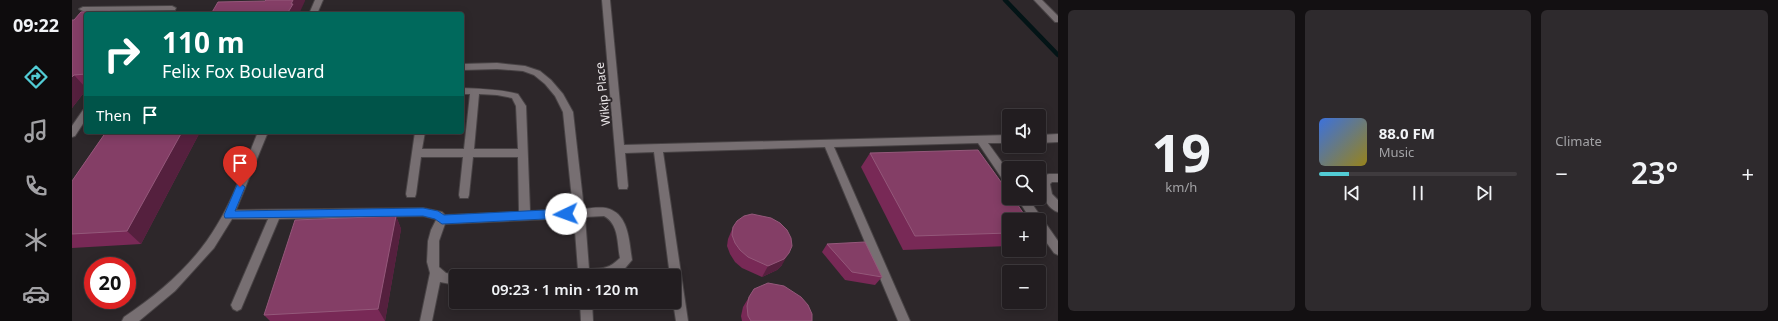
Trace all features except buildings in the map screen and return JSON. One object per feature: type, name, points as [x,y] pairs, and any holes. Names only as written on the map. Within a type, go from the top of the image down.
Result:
[{"type":"street","points":[[165,12],[172,8],[178,0]]},
{"type":"street","points":[[314,12],[319,0]]},
{"type":"street","name":"Wikip Place","points":[[606,0],[623,186]]},
{"type":"street","points":[[1038,0],[1054,12],[1058,20]]},
{"type":"street","points":[[83,9],[172,8]]},
{"type":"street","points":[[464,67],[512,66],[529,68],[542,75],[554,87],[568,112],[583,269]]},
{"type":"street","points":[[464,91],[497,92],[515,96],[521,106],[525,216]]},
{"type":"street","points":[[464,195],[470,153],[475,91]]},
{"type":"street","points":[[72,134],[84,115]]},
{"type":"street","points":[[128,321],[175,285],[207,248],[229,215],[262,134]]},
{"type":"street","points":[[411,194],[420,134]]},
{"type":"street","points":[[1046,139],[1058,138]]},
{"type":"street","points":[[620,149],[1002,139]]},
{"type":"street","points":[[981,140],[1002,170]]},
{"type":"street","points":[[828,144],[904,321]]},
{"type":"street","points":[[658,148],[682,321]]},
{"type":"street","points":[[417,153],[522,153]]},
{"type":"street","points":[[1058,178],[1049,178],[1045,183],[1047,195],[1058,208]]},
{"type":"street","points":[[229,215],[423,212],[438,216],[442,220]]},
{"type":"street","points":[[449,280],[446,280],[436,273],[432,263],[435,228],[442,220],[605,212],[616,217],[620,224],[626,260],[617,269]]},
{"type":"street","points":[[237,305],[275,214]]},
{"type":"street","points":[[1046,233],[1057,248]]},
{"type":"street","points":[[426,321],[436,273]]},
{"type":"street","points":[[587,309],[588,321]]},
{"type":"waterway","points":[[1005,0],[1058,55]]},
{"type":"route","points":[[240,187],[229,215],[423,212],[438,216],[442,220],[566,214]]}]
